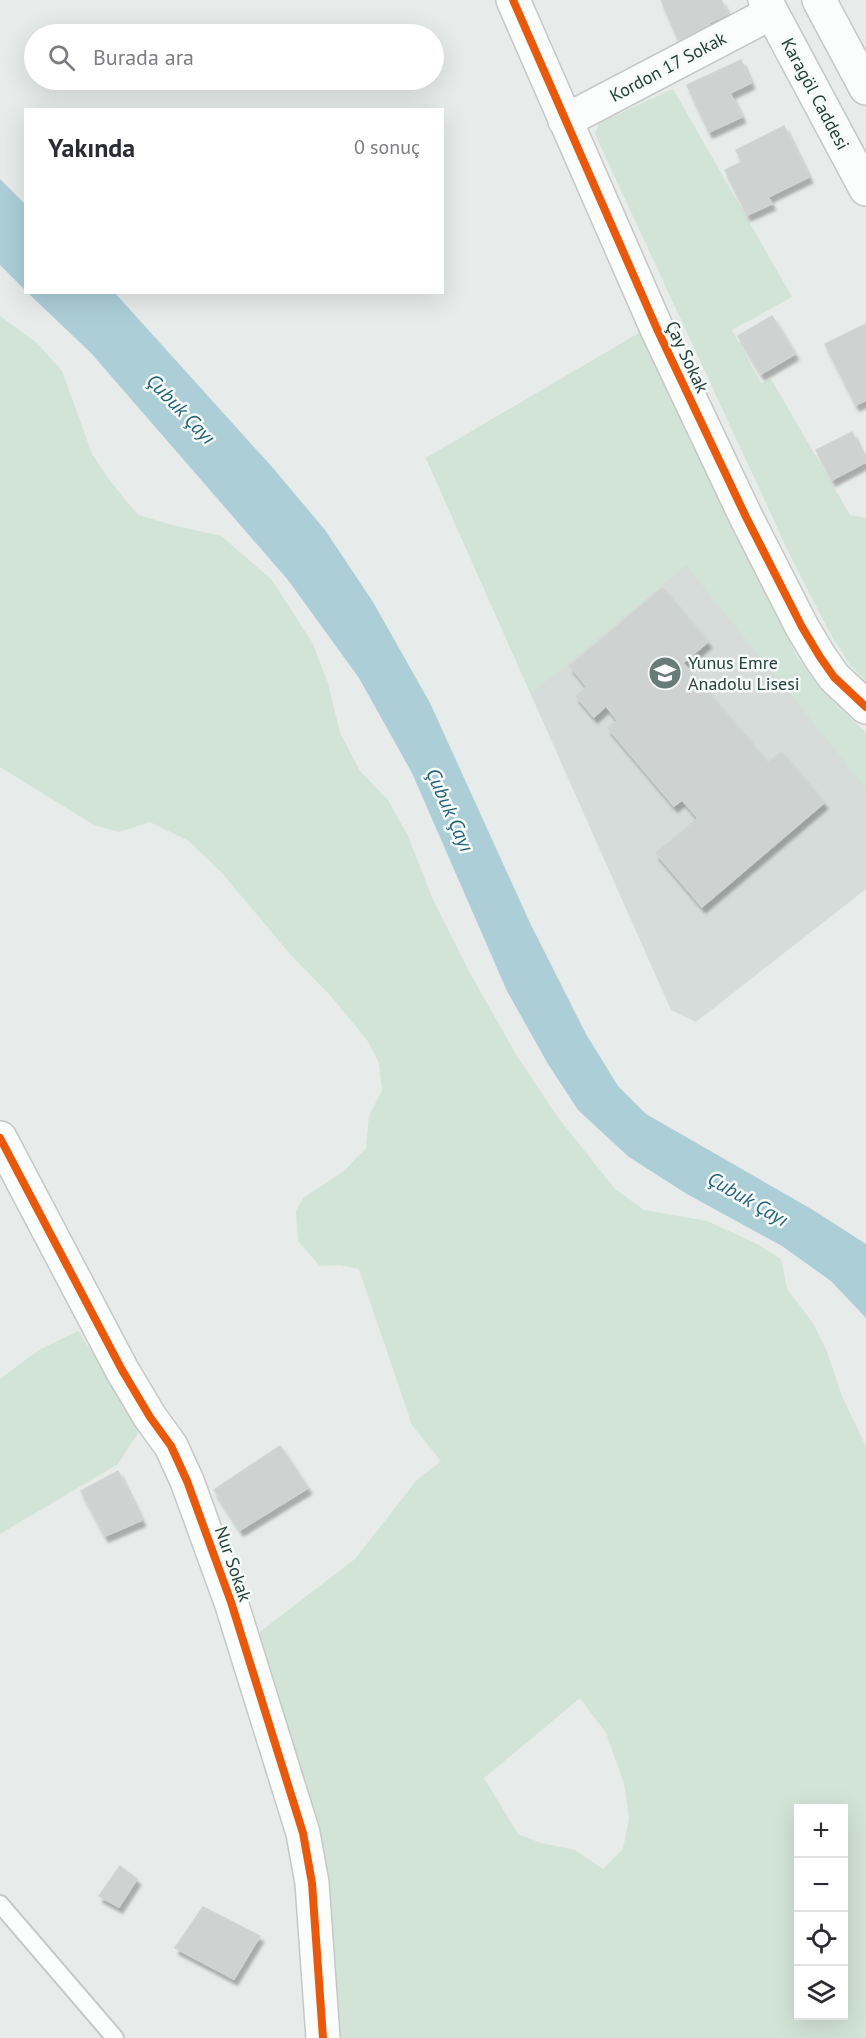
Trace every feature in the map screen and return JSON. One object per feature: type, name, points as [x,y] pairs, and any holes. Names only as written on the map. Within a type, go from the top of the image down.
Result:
[{"type":"street","name":"Çay Sokak","points":[[513,0],[662,340],[746,517],[820,657],[834,678],[866,707]]},
{"type":"street","points":[[819,0],[866,87]]},
{"type":"street","name":"Kordon 17 Sokak","points":[[565,121],[768,7]]},
{"type":"street","name":"Karagöl Caddesi","points":[[768,7],[866,189]]},
{"type":"street","name":"Nur Sokak","points":[[0,1138],[122,1370],[150,1417],[171,1446],[188,1481],[231,1602],[303,1833],[312,1883],[323,2038]]},
{"type":"lane","points":[[0,1904],[115,2038]]},
{"type":"shaded area","name":"Yunus Emre Anadolu Lisesi","points":[[641,332],[679,416],[796,655],[821,690],[866,733],[866,889],[696,1022],[671,1010],[426,458]]},
{"type":"green space","points":[[673,89],[792,297],[732,330],[761,383],[771,379],[850,515],[866,518],[866,681],[850,665],[830,633],[790,555],[595,134],[599,123]]},
{"type":"green space","points":[[0,316],[37,343],[62,371],[92,454],[138,515],[221,536],[271,579],[312,642],[328,683],[340,733],[360,771],[388,800],[408,836],[433,900],[471,975],[517,1056],[556,1115],[615,1189],[644,1210],[707,1221],[757,1244],[781,1259],[787,1289],[813,1323],[827,1352],[842,1396],[866,1447],[866,2038],[340,2038],[327,1866],[257,1634],[355,1559],[417,1480],[441,1461],[412,1425],[359,1269],[340,1265],[320,1266],[298,1241],[296,1211],[303,1198],[344,1171],[366,1148],[369,1116],[382,1090],[379,1063],[367,1040],[330,995],[289,953],[223,874],[189,841],[150,822],[119,832],[94,825],[0,767]],"holes":[[[580,1698],[606,1733],[624,1783],[629,1818],[623,1849],[603,1869],[575,1850],[541,1843],[518,1834],[484,1778]]]},
{"type":"green space","points":[[641,332],[679,416],[796,655],[821,690],[866,733],[866,788],[686,565],[531,694],[426,458]]},
{"type":"green space","points":[[78,1331],[142,1427],[118,1464],[0,1534],[0,1379],[39,1350]]},
{"type":"water","points":[[0,179],[24,203],[24,289],[0,265]]},
{"type":"water","name":"Çubuk Çayı","points":[[29,294],[116,294],[273,468],[325,530],[373,602],[430,703],[530,923],[586,1034],[618,1086],[646,1114],[813,1210],[866,1244],[866,1318],[831,1281],[782,1246],[687,1194],[629,1157],[578,1110],[548,1064],[507,991],[412,773],[359,678],[288,580],[91,353]]},
{"type":"building","points":[[661,0],[721,0],[728,14],[709,23],[713,32],[681,46]]},
{"type":"building","points":[[741,60],[751,83],[730,93],[742,117],[709,132],[687,85]]},
{"type":"building","points":[[784,126],[809,177],[768,197],[772,204],[747,215],[725,170],[742,162],[736,150]]},
{"type":"building","points":[[772,316],[795,354],[761,374],[738,336]]},
{"type":"building","points":[[866,324],[866,400],[856,405],[825,344]]},
{"type":"building","points":[[852,432],[866,462],[832,480],[816,450]]},
{"type":"building","points":[[662,588],[708,642],[683,663],[768,763],[781,752],[824,803],[702,907],[656,853],[698,818],[682,800],[674,806],[608,728],[618,721],[606,706],[594,717],[576,696],[587,687],[570,666]]},
{"type":"building","points":[[280,1446],[308,1488],[240,1530],[214,1490]]},
{"type":"building","points":[[118,1471],[142,1520],[105,1536],[81,1491]]},
{"type":"building","points":[[120,1866],[137,1879],[119,1907],[99,1896]]},
{"type":"building","points":[[203,1907],[260,1936],[234,1979],[175,1948]]},
{"type":"cycle path","points":[[513,0],[657,329],[746,517],[802,627],[820,657],[834,677],[866,707]]},
{"type":"cycle path","points":[[0,1138],[122,1370],[150,1417],[171,1446],[187,1481],[231,1602],[303,1833],[312,1883],[323,2038]]},
{"type":"place","name":"Yunus Emre Anadolu Lisesi","points":[[665,673]]}]
